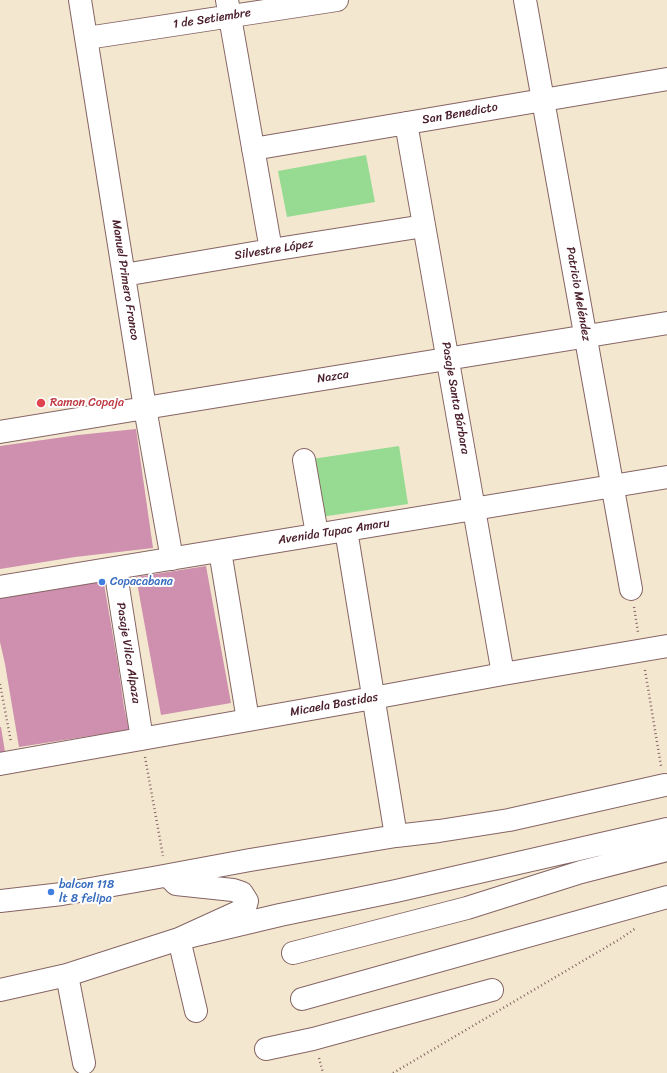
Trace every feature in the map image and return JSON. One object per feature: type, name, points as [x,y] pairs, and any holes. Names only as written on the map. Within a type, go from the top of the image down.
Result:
[{"type":"street","name":"Manuel Primero Franco","points":[[80,0],[145,408],[172,559]]},
{"type":"street","name":"1 de Setiembre","points":[[86,38],[229,8],[337,0]]},
{"type":"street","name":"Patricio Meléndez","points":[[525,0],[631,589]]},
{"type":"street","points":[[229,8],[271,250]]},
{"type":"street","name":"San Benedicto","points":[[253,149],[667,79]]},
{"type":"street","name":"Pasaje Santa Bárbara","points":[[406,123],[503,674]]},
{"type":"street","name":"Silvestre López","points":[[124,275],[424,226]]},
{"type":"street","name":"Nazca","points":[[0,432],[667,323]]},
{"type":"street","points":[[304,460],[317,534]]},
{"type":"street","name":"Avenida Tupac Amaru","points":[[0,587],[667,477]]},
{"type":"street","points":[[346,530],[396,836]]},
{"type":"street","points":[[220,551],[248,720]]},
{"type":"street","name":"Pasaje Vilca Alpaza","points":[[115,568],[142,738]]},
{"type":"street","name":"Micaela Bastidas","points":[[7,762],[667,646]]},
{"type":"street","points":[[0,901],[62,894],[250,860],[396,836],[509,820],[665,785]]},
{"type":"street","points":[[0,990],[67,975],[179,939],[280,915],[396,891],[667,829]]},
{"type":"street","points":[[292,954],[467,908],[581,872],[667,850]]},
{"type":"street","points":[[167,875],[176,884],[232,890],[242,893],[247,902],[245,908],[236,913],[179,939]]},
{"type":"street","points":[[302,999],[667,898]]},
{"type":"street","points":[[179,939],[196,1011]]},
{"type":"street","points":[[67,975],[84,1063]]},
{"type":"street","points":[[266,1049],[313,1039],[492,990]]},
{"type":"path","points":[[631,589],[665,785]]},
{"type":"path","points":[[0,684],[7,762]]},
{"type":"path","points":[[142,738],[167,875]]},
{"type":"path","points":[[393,1073],[620,939],[638,926]]},
{"type":"green space","points":[[366,155],[375,202],[287,217],[278,171]]},
{"type":"green space","points":[[399,446],[408,504],[321,517],[312,459]]},
{"type":"building","points":[[136,429],[153,548],[75,557],[0,569],[0,446],[78,435]]},
{"type":"building","points":[[206,566],[231,703],[161,715],[136,577]]},
{"type":"building","points":[[103,578],[129,730],[19,747],[0,642],[0,595]]},
{"type":"building","points":[[0,727],[5,752],[0,753]]},
{"type":"place","name":"Ramon Copaja","points":[[41,403]]},
{"type":"place","name":"Copacabana","points":[[102,582]]},
{"type":"place","name":"balcon 118 lt 8 felipa","points":[[51,892]]}]
